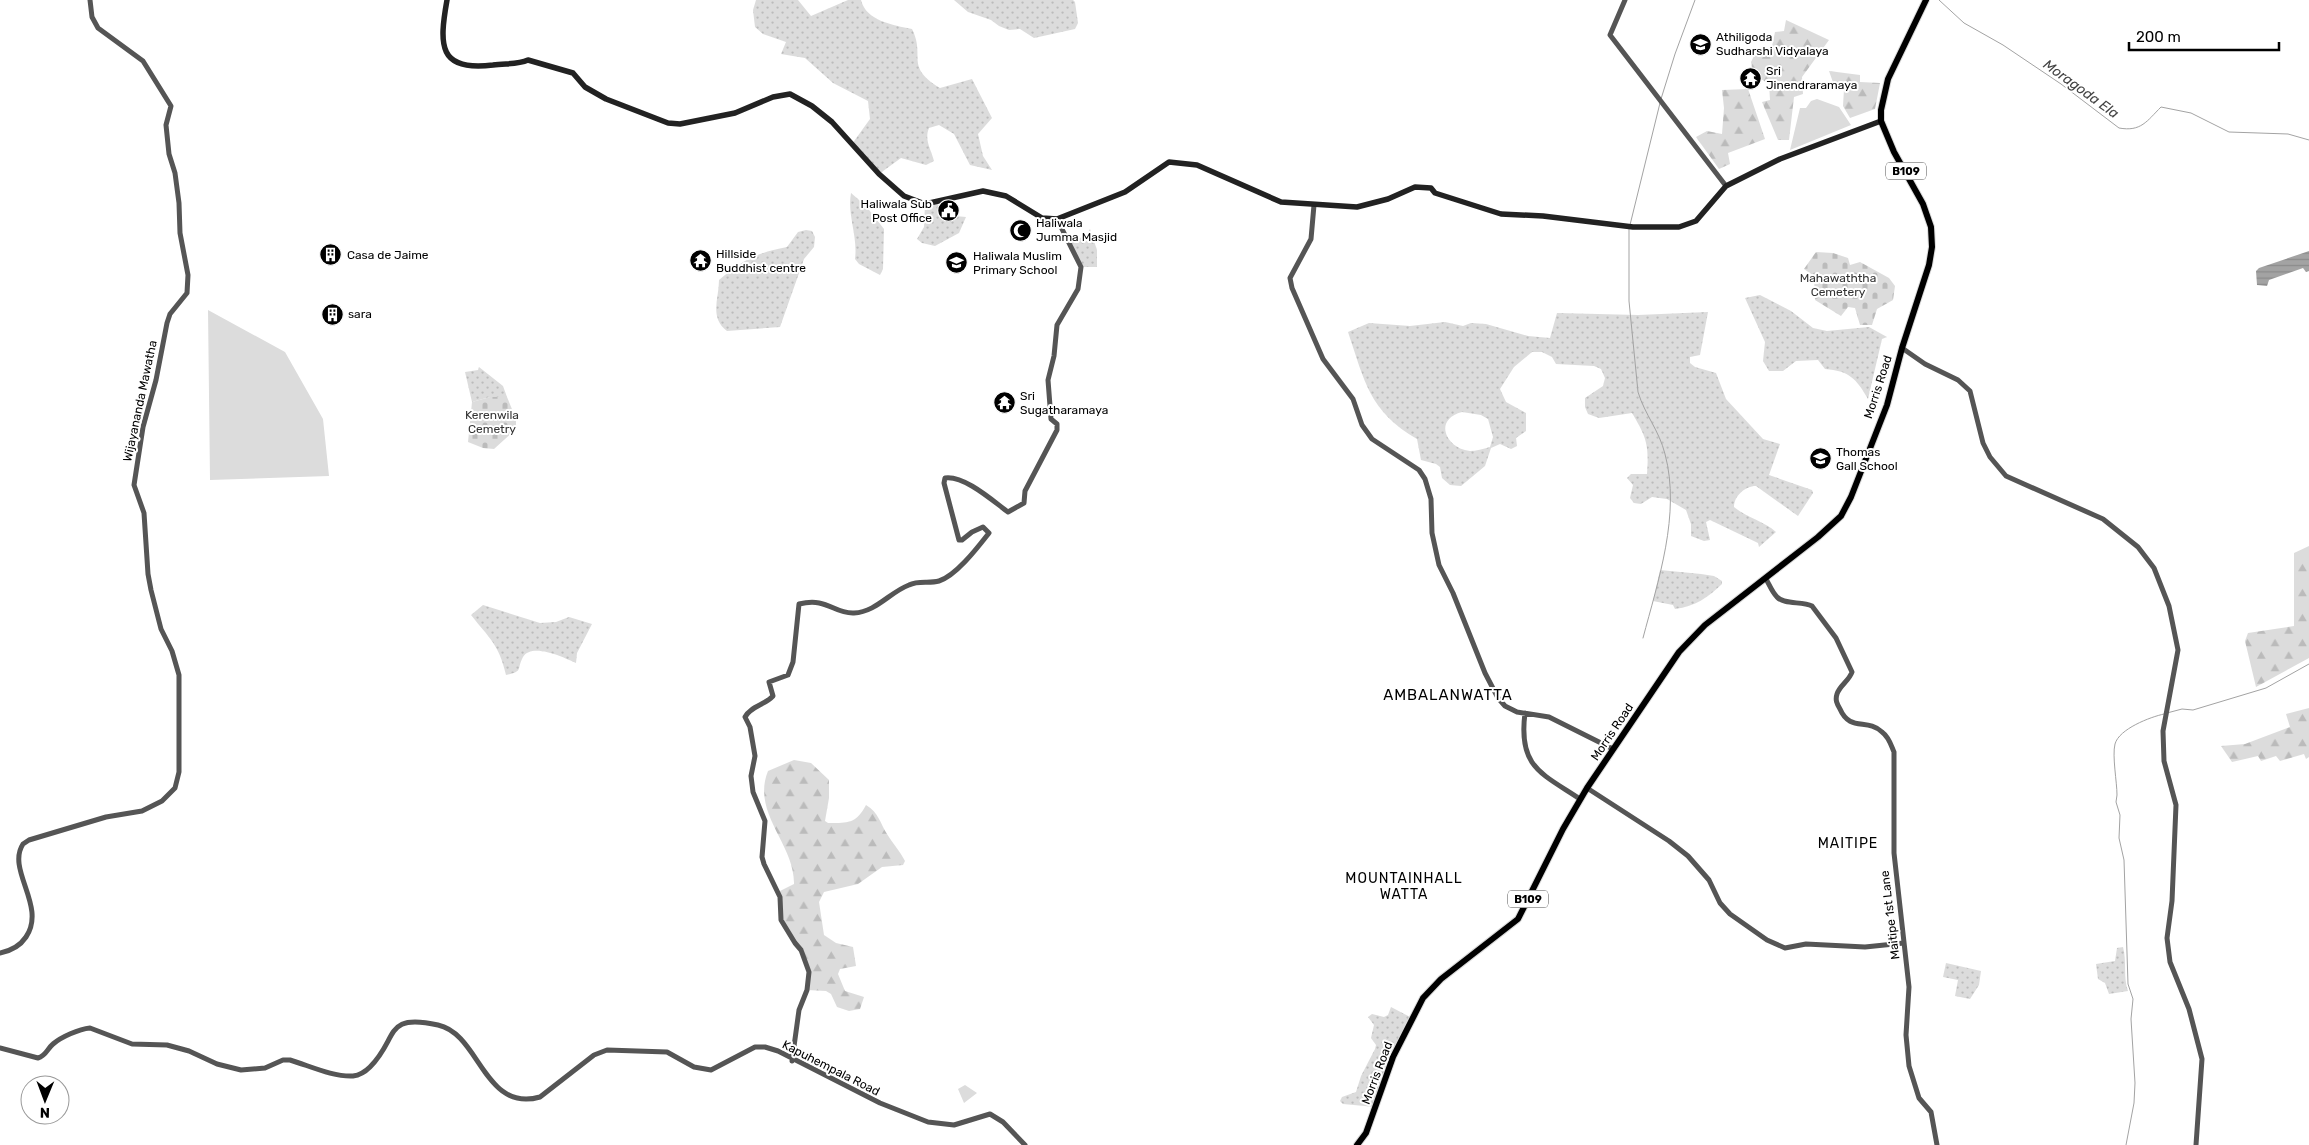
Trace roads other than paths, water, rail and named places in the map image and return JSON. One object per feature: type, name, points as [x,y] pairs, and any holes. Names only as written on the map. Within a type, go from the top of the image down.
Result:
[{"type":"main road","points":[[447,0],[442,41],[450,60],[460,66],[479,67],[521,63],[528,60],[573,74],[585,87],[606,99],[668,123],[680,124],[735,113],[773,97],[790,94],[812,106],[832,122],[879,174],[904,196],[925,204],[983,191],[1006,196],[1042,218],[1057,220],[1125,192],[1169,162],[1196,165],[1281,202],[1357,207],[1388,199],[1415,187],[1431,188],[1436,193],[1501,214],[1543,216],[1630,227],[1679,228],[1696,221],[1726,186],[1780,159],[1881,121]]},
{"type":"main road","name":"B109","points":[[1902,348],[1929,265],[1932,247],[1931,227],[1923,204],[1894,152],[1881,121],[1881,110],[1888,78],[1926,0]]},
{"type":"main road","name":"Morris Road","points":[[1356,1145],[1366,1133],[1393,1057],[1423,998],[1441,979],[1514,924],[1562,829],[1580,799],[1669,666],[1691,638],[1827,530],[1847,507],[1887,405],[1902,348]]},
{"type":"street","name":"Wijayananda Mawatha","points":[[0,953],[15,948],[30,930],[33,914],[19,857],[23,844],[29,840],[106,817],[142,812],[162,801],[174,788],[179,772],[179,675],[150,590],[144,513],[134,485],[143,427],[156,380],[167,323],[170,314],[188,293],[188,275],[180,233],[179,203],[175,173],[169,154],[166,125],[171,106],[143,61],[98,28],[92,17],[90,0]]},
{"type":"street","points":[[1625,0],[1610,35],[1726,186]]},
{"type":"street","points":[[1314,205],[1311,239],[1290,278],[1292,288],[1323,359],[1353,399],[1362,425],[1372,439],[1419,470],[1424,479],[1431,499],[1432,533],[1439,565],[1453,593],[1467,632],[1498,698],[1505,706],[1517,712],[1548,718],[1614,749]]},
{"type":"street","points":[[792,1060],[794,1035],[799,1010],[809,983],[809,972],[801,950],[781,920],[780,897],[762,857],[765,821],[753,792],[751,776],[755,756],[750,727],[745,717],[757,706],[765,704],[773,696],[769,682],[788,675],[793,662],[798,604],[810,601],[823,602],[846,612],[856,613],[868,610],[908,584],[940,581],[955,571],[989,533],[984,527],[959,540],[952,520],[944,483],[945,478],[951,477],[978,489],[1008,512],[1024,503],[1025,491],[1057,430],[1057,424],[1051,419],[1048,380],[1054,356],[1058,326],[1078,290],[1081,272],[1081,267],[1057,220]]},
{"type":"street","points":[[1902,348],[1926,364],[1958,380],[1970,391],[1983,443],[1990,457],[2006,476],[2063,500],[2113,526],[2138,547],[2154,568],[2169,606],[2178,650],[2163,732],[2164,761],[2176,805],[2172,901],[2167,938],[2170,962],[2189,1009],[2202,1059],[2196,1145]]},
{"type":"street","name":"Maitipe 1st Lane","points":[[1766,579],[1777,598],[1812,606],[1836,638],[1852,672],[1849,680],[1839,689],[1836,696],[1836,702],[1844,718],[1854,724],[1868,725],[1882,731],[1889,739],[1894,752],[1894,853],[1909,987],[1906,1035],[1909,1066],[1920,1098],[1931,1112],[1937,1145]]},
{"type":"street","points":[[1525,713],[1524,747],[1531,763],[1580,799]]},
{"type":"street","points":[[1587,788],[1669,841],[1688,856],[1709,880],[1720,903],[1730,914],[1767,940],[1785,948],[1806,944],[1865,947],[1904,943]]},
{"type":"street","name":"Kapuhempala Road","points":[[0,1048],[38,1058],[43,1057],[53,1044],[83,1029],[90,1028],[132,1044],[167,1045],[189,1051],[218,1064],[241,1070],[265,1068],[283,1060],[290,1060],[342,1075],[354,1076],[364,1073],[379,1058],[392,1030],[400,1024],[410,1021],[424,1022],[443,1026],[463,1042],[484,1073],[497,1086],[512,1096],[533,1100],[540,1098],[594,1055],[607,1050],[668,1052],[703,1070],[711,1070],[755,1047],[765,1047],[901,1113],[928,1122],[954,1125],[990,1114],[1003,1122],[1025,1145]]},
{"type":"waterway","points":[[1661,99],[1695,0]]},
{"type":"waterway","name":"Moragoda Ela","points":[[1939,0],[1964,23],[2003,45],[2061,84],[2119,128],[2138,127],[2161,107],[2191,113],[2229,132],[2288,134],[2309,140]]},
{"type":"waterway","points":[[1630,225],[1660,103]]},
{"type":"waterway","points":[[1629,229],[1629,301],[1638,392],[1665,454],[1670,500],[1666,547],[1643,638]]},
{"type":"waterway","points":[[2167,713],[2182,709],[2193,710],[2266,688],[2309,664]]},
{"type":"waterway","points":[[2126,1145],[2134,1103],[2135,1083],[2131,1019],[2133,999],[2128,984],[2124,860],[2119,838],[2120,815],[2116,802],[2114,749],[2122,733],[2143,721],[2164,714]]},
{"type":"place","name":"Athiligoda Sudharshi Vidyalaya","points":[[1700,44]]},
{"type":"place","name":"Sri Jinendraramaya","points":[[1750,78]]},
{"type":"place","name":"Haliwala Sub Post Office","points":[[948,211]]},
{"type":"place","name":"Haliwala Jumma Masjid","points":[[1020,230]]},
{"type":"place","name":"Casa de Jaime","points":[[331,255]]},
{"type":"place","name":"Hillside Buddhist centre","points":[[700,261]]},
{"type":"place","name":"Haliwala Muslim Primary School","points":[[957,263]]},
{"type":"place","name":"sara","points":[[332,314]]},
{"type":"place","name":"Sri Sugatharamaya","points":[[1004,403]]},
{"type":"place","name":"Thomas Gall School","points":[[1820,459]]},
{"type":"district","name":"AMBALANWATTA","points":[[1448,695]]},
{"type":"district","name":"MAITIPE","points":[[1848,843]]},
{"type":"district","name":"MOUNTAINHALL WATTA","points":[[1404,886]]},
{"type":"park label","name":"Mahawaththa Cemetery","points":[[1838,285]]},
{"type":"park label","name":"Kerenwila Cemetry","points":[[492,422]]}]
